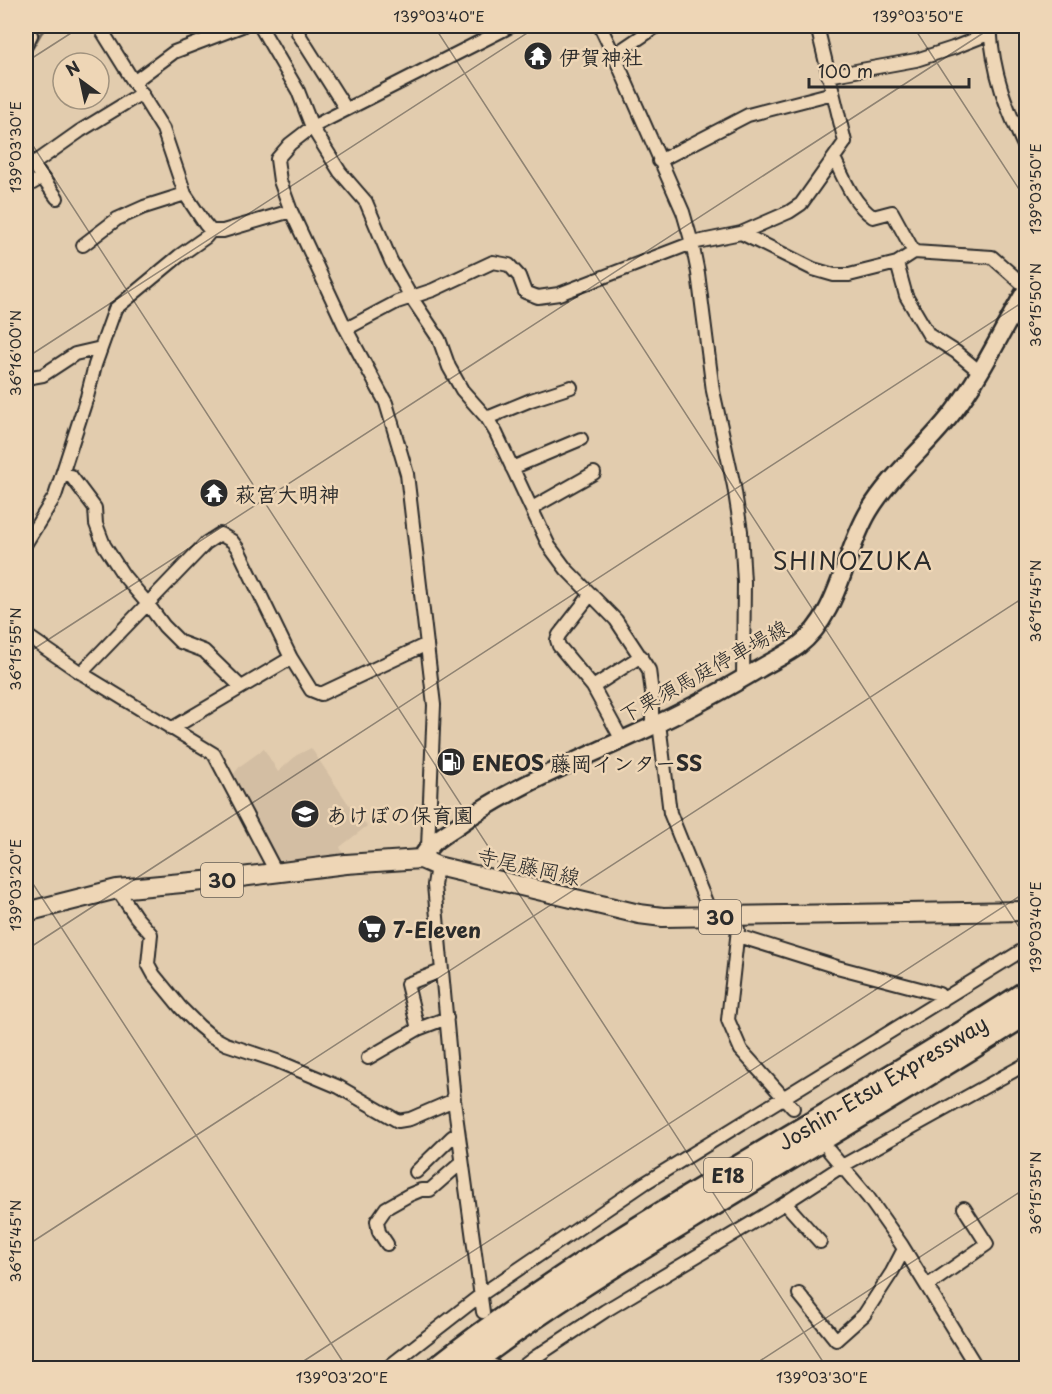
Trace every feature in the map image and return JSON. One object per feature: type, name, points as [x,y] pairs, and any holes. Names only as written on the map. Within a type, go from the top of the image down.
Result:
[{"type":"highway","name":"Joshin-Etsu Expressway","points":[[436,1368],[506,1316],[608,1248],[919,1060],[1026,992]]},
{"type":"highway","name":"Joshin-Etsu Expressway","points":[[466,1368],[518,1330],[624,1260],[929,1076],[1026,1014]]},
{"type":"main road","name":"下栗須馬庭停車場線","points":[[428,857],[473,814],[509,792],[656,725],[797,646],[818,626],[830,605],[859,531],[880,493],[953,412],[980,372],[1026,288]]},
{"type":"main road","name":"寺尾藤岡線","points":[[26,912],[117,889],[428,857],[639,914],[663,917],[1026,911]]},
{"type":"street","points":[[99,26],[163,129],[185,194],[212,231]]},
{"type":"street","points":[[135,81],[174,52],[242,26]]},
{"type":"street","points":[[260,26],[298,92],[312,127],[340,172],[366,202],[391,261],[411,297],[439,339],[449,367],[462,390],[487,418],[496,433],[549,546],[566,569],[616,620],[649,670],[670,813],[712,917]]},
{"type":"street","points":[[483,1312],[454,1100],[434,885],[428,857],[434,705],[407,474],[386,404],[345,329],[291,211],[280,181],[277,159],[290,144],[312,127],[511,26]]},
{"type":"street","points":[[600,26],[683,213],[692,243],[713,391],[734,486],[741,531],[744,582],[743,678]]},
{"type":"street","points":[[614,55],[657,26]]},
{"type":"street","points":[[345,329],[397,302],[433,290],[493,262],[509,265],[519,276],[525,292],[538,297],[559,294],[692,243],[741,233],[789,212],[801,204],[845,142],[817,26]]},
{"type":"street","points":[[828,76],[916,60],[953,48],[990,29],[991,52],[1005,105],[1026,150]]},
{"type":"street","points":[[26,30],[31,35],[26,45]]},
{"type":"street","points":[[298,33],[346,109]]},
{"type":"street","points":[[57,198],[29,160],[142,93]]},
{"type":"street","points":[[659,161],[748,115],[833,93]]},
{"type":"street","points":[[834,158],[843,177],[865,211],[873,217],[892,212],[914,252]]},
{"type":"street","points":[[26,187],[41,178]]},
{"type":"street","points":[[83,244],[117,219],[144,207],[185,194]]},
{"type":"street","points":[[26,543],[55,496],[100,348],[115,309],[212,231],[223,231],[291,211]]},
{"type":"street","points":[[741,233],[813,269],[834,275],[849,275],[897,263],[914,252],[992,257],[1026,288]]},
{"type":"street","points":[[897,263],[906,296],[929,335],[956,352],[980,372]]},
{"type":"street","points":[[26,378],[43,375],[75,354],[100,348]]},
{"type":"street","points":[[487,418],[571,387]]},
{"type":"street","points":[[512,468],[581,439]]},
{"type":"street","points":[[532,508],[594,473]]},
{"type":"street","points":[[62,476],[70,476],[95,508],[96,524],[104,545],[124,576],[164,626],[180,642],[204,651],[241,687]]},
{"type":"street","points":[[81,673],[206,543],[220,534],[238,549],[291,658],[311,690],[321,694],[427,644]]},
{"type":"street","points":[[591,594],[557,640],[559,646],[593,687],[622,740]]},
{"type":"street","points":[[26,635],[81,673],[214,754],[276,872]]},
{"type":"street","points":[[593,687],[641,656]]},
{"type":"street","points":[[171,729],[291,658]]},
{"type":"street","points":[[117,889],[151,934],[148,964],[154,975],[181,1008],[212,1036],[226,1044],[277,1060],[339,1087],[398,1121],[410,1119],[454,1100]]},
{"type":"street","points":[[740,917],[728,1020],[741,1050],[794,1108]]},
{"type":"street","points":[[738,936],[837,967],[939,994],[943,1000]]},
{"type":"street","points":[[387,1368],[482,1294],[645,1183],[1026,948]]},
{"type":"street","points":[[418,1029],[407,984],[441,971]]},
{"type":"street","points":[[368,1058],[418,1029],[447,1018]]},
{"type":"street","points":[[521,1368],[605,1311],[785,1203],[842,1166],[1026,1064]]},
{"type":"street","points":[[416,1172],[452,1137],[459,1141]]},
{"type":"street","points":[[829,1151],[868,1197],[904,1249],[978,1368]]},
{"type":"street","points":[[387,1244],[379,1232],[377,1221],[386,1208],[409,1195],[430,1190],[462,1162]]},
{"type":"street","points":[[785,1203],[820,1242]]},
{"type":"street","points":[[927,1286],[987,1244],[964,1208]]},
{"type":"street","points":[[799,1294],[836,1340],[864,1315],[904,1249]]},
{"type":"shaded area","name":"あけぼの保育園","points":[[311,748],[347,802],[367,826],[340,847],[343,854],[278,861],[233,775],[240,766],[264,749],[278,772],[297,755]]},
{"type":"waterway","points":[[26,59],[41,33],[48,26]]},
{"type":"place","name":"伊賀神社","points":[[538,56]]},
{"type":"place","name":"萩宮大明神","points":[[214,493]]},
{"type":"place","name":"ENEOS 藤岡インターSS","points":[[451,762]]},
{"type":"place","name":"あけぼの保育園","points":[[305,814]]},
{"type":"place","name":"7-Eleven","points":[[372,929]]},
{"type":"district","name":"SHINOZUKA","points":[[853,560]]}]
